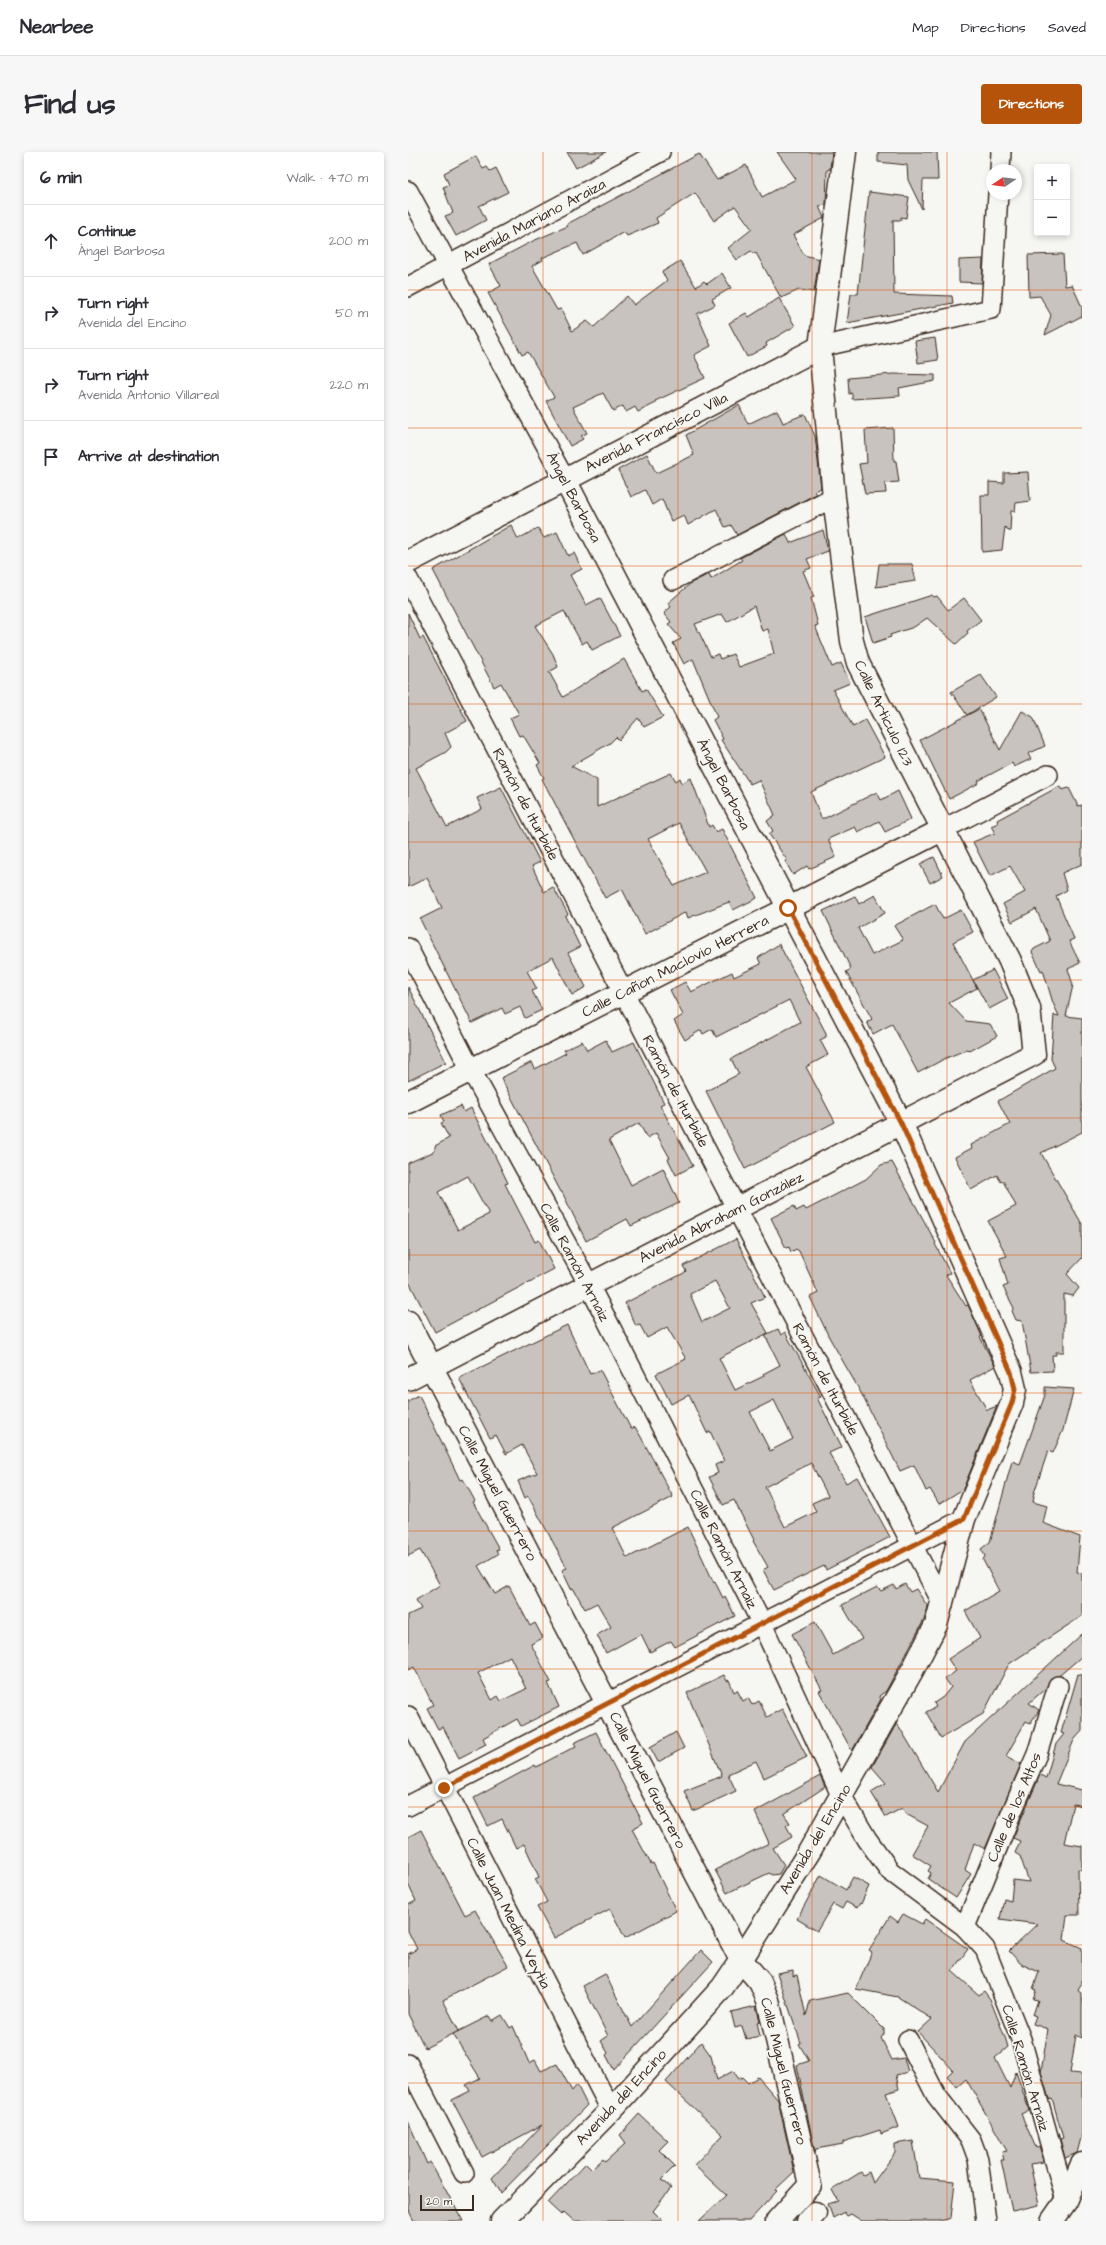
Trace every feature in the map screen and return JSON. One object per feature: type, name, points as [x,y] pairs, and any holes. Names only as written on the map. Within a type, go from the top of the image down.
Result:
[{"type":"main road","name":"Calle Articulo 123","points":[[845,152],[820,347],[834,497],[852,641],[858,663],[1010,961],[1029,1008],[1034,1054]]},
{"type":"main road","name":"Avenida Francisco Villa","points":[[408,562],[820,347]]},
{"type":"main road","name":"Ángel Barbosa","points":[[565,480],[901,1123],[1011,1372],[1015,1389]]},
{"type":"main road","name":"Calle Cañon Maclovio Herrera","points":[[408,1102],[942,830]]},
{"type":"main road","name":"Avenida Abraham González","points":[[408,1379],[1034,1054]]},
{"type":"main road","name":"Calle Miguel Guerrero","points":[[408,1322],[608,1702],[741,1960],[760,1982],[768,2000],[810,2185]]},
{"type":"main road","name":"Avenida del Encino","points":[[502,2221],[611,2110],[722,1988],[741,1960],[842,1796],[936,1625],[943,1604],[964,1519],[1012,1403],[1015,1389]]},
{"type":"main road","points":[[1052,2221],[1066,2201],[1082,2164]]},
{"type":"main road","points":[[777,2221],[810,2185]]},
{"type":"street","name":"Avenida Mariano Araiza","points":[[408,287],[660,152]]},
{"type":"street","points":[[1000,164],[1001,152]]},
{"type":"street","name":"Ángel Barbosa","points":[[408,191],[565,480]]},
{"type":"street","points":[[820,347],[991,309],[998,200]]},
{"type":"street","points":[[673,580],[834,497]]},
{"type":"street","name":"Ramón de Iturbide","points":[[408,579],[943,1604]]},
{"type":"street","name":"Calle Cañon Maclovio Herrera","points":[[942,830],[1048,775]]},
{"type":"street","name":"Calle Ramón Arnaiz","points":[[408,948],[471,1070],[589,1285],[762,1624],[842,1796],[867,1839],[890,1871],[965,1927],[986,1949],[1021,2040],[1066,2201]]},
{"type":"street","points":[[408,1806],[964,1519]]},
{"type":"street","name":"Calle de los Altos","points":[[965,1927],[1010,1814],[1037,1754],[1058,1686]]},
{"type":"street","name":"Calle Juan Medina Veytia","points":[[408,1716],[611,2110]]},
{"type":"street","points":[[908,2040],[936,2095],[971,2140],[978,2159],[986,2221]]},
{"type":"street","points":[[408,2064],[464,2173]]},
{"type":"street","name":"Calle Miguel Guerrero","points":[[810,2185],[811,2217]]},
{"type":"building","points":[[567,152],[606,152],[576,168]]},
{"type":"building","points":[[777,152],[832,152],[830,169],[827,170],[826,205],[819,206],[824,218],[793,235],[804,255],[819,259],[814,292],[799,290],[781,298],[756,253],[754,254],[751,251],[737,260],[728,248],[752,229],[735,206],[714,221],[695,193],[656,218],[658,223],[627,236],[624,232],[583,255],[577,243],[542,258],[543,260],[532,266],[557,310],[561,309],[572,331],[587,321],[594,327],[627,296],[634,305],[665,282],[667,280],[662,272],[680,261],[696,287],[704,281],[707,284],[722,273],[731,288],[712,299],[715,305],[697,314],[711,346],[694,355],[705,378],[655,401],[656,403],[638,412],[635,407],[626,412],[623,406],[613,411],[603,393],[573,407],[587,433],[581,436],[583,439],[570,446],[546,401],[554,397],[528,352],[522,355],[488,293],[501,286],[489,264],[533,241],[568,226],[567,224],[699,154],[717,180],[746,165],[762,197],[796,179]]},
{"type":"building","points":[[878,152],[937,152],[938,180],[923,180],[922,209],[908,180],[907,165],[878,162]]},
{"type":"building","points":[[476,156],[483,169],[487,167],[490,171],[496,168],[508,192],[479,206],[486,220],[456,236],[445,216],[453,213],[443,187],[449,185],[444,173]]},
{"type":"building","points":[[869,192],[909,197],[906,218],[901,217],[901,220],[893,220],[894,294],[952,296],[953,303],[847,323],[851,294],[858,294]]},
{"type":"building","points":[[1063,254],[1065,286],[1072,285],[1082,307],[1082,316],[1045,335],[1051,315],[1040,296],[1029,297],[1028,255]]},
{"type":"building","points":[[983,259],[982,283],[959,282],[959,260]]},
{"type":"building","points":[[779,298],[795,326],[766,343],[767,346],[747,357],[729,323],[746,313],[749,317]]},
{"type":"building","points":[[935,338],[938,360],[918,363],[915,341]]},
{"type":"building","points":[[893,374],[935,375],[935,381],[899,388],[900,396],[852,399],[852,393],[849,394],[848,378]]},
{"type":"building","points":[[739,405],[748,424],[777,410],[783,423],[805,414],[815,436],[821,488],[814,491],[816,494],[737,535],[731,525],[725,527],[716,509],[688,525],[684,515],[671,521],[662,499],[652,505],[645,490],[631,497],[618,470],[647,454],[656,473],[694,455],[686,435]]},
{"type":"building","points":[[893,428],[894,461],[896,461],[899,482],[885,483],[886,493],[865,494],[859,464],[867,463],[865,430]]},
{"type":"building","points":[[1028,472],[1030,501],[1016,503],[1015,511],[1011,511],[1010,532],[1005,527],[1002,550],[982,552],[981,495],[989,495],[989,482],[1004,483],[1004,473]]},
{"type":"building","points":[[511,525],[518,539],[538,528],[544,538],[557,532],[568,556],[574,553],[582,569],[570,575],[586,605],[600,598],[620,636],[592,650],[587,641],[582,644],[564,611],[535,626],[553,654],[558,667],[549,672],[563,697],[624,659],[642,691],[646,689],[663,717],[644,727],[638,718],[619,740],[616,737],[610,743],[571,766],[597,780],[597,807],[671,773],[676,781],[680,778],[682,783],[691,778],[709,827],[712,825],[716,832],[722,829],[757,898],[733,910],[729,902],[688,918],[686,912],[645,934],[622,889],[605,898],[542,779],[544,778],[537,765],[540,763],[523,735],[519,736],[510,718],[519,714],[501,683],[494,687],[433,570]],"holes":[[[679,823],[706,872],[674,886],[648,839]]]},
{"type":"building","points":[[823,530],[828,551],[807,559],[811,568],[803,571],[814,597],[811,598],[818,625],[815,626],[832,667],[841,663],[850,683],[833,690],[853,727],[865,720],[885,757],[811,792],[821,818],[825,818],[877,792],[881,800],[898,791],[911,819],[885,832],[879,821],[858,832],[855,827],[828,839],[836,857],[809,869],[807,866],[793,875],[785,861],[787,860],[769,834],[773,831],[767,821],[775,815],[759,780],[750,784],[721,740],[723,739],[713,720],[717,717],[693,659],[684,664],[673,643],[681,639],[668,624],[671,622],[664,613],[671,607],[668,603],[691,583],[709,574],[711,579],[742,560],[740,558],[786,534],[790,543]],"holes":[[[754,606],[762,631],[768,629],[774,654],[739,667],[733,654],[720,659],[718,654],[711,657],[695,624],[722,614],[727,622]]]},
{"type":"building","points":[[879,564],[912,564],[916,581],[876,587]]},
{"type":"building","points":[[932,595],[934,597],[937,596],[948,610],[964,598],[981,620],[967,631],[968,633],[956,644],[927,618],[914,627],[890,635],[891,637],[873,643],[865,617]]},
{"type":"building","points":[[408,613],[420,639],[423,637],[467,721],[445,733],[451,747],[446,752],[416,768],[447,827],[482,809],[477,798],[501,787],[540,862],[532,866],[544,892],[553,887],[568,914],[565,916],[580,947],[568,953],[586,987],[572,995],[553,957],[527,971],[537,989],[532,991],[542,1010],[525,1018],[520,1007],[505,1014],[502,1008],[472,1023],[420,919],[442,908],[427,878],[408,887]]},
{"type":"building","points":[[981,675],[996,697],[967,715],[951,692]]},
{"type":"building","points":[[979,709],[1000,750],[1022,711],[1033,717],[1045,746],[1028,754],[1031,759],[1014,767],[1012,763],[978,781],[979,783],[949,799],[920,740]]},
{"type":"building","points":[[1060,786],[1062,790],[1069,788],[1078,806],[1082,805],[1082,864],[1062,873],[1067,890],[1056,896],[1074,939],[1069,941],[1080,963],[1068,969],[1073,985],[1066,1016],[1082,1018],[1082,1132],[1041,1153],[1082,1224],[1082,1258],[1067,1274],[1079,1288],[1073,1296],[1064,1294],[1064,1352],[1056,1352],[1056,1355],[1052,1355],[1053,1371],[1031,1372],[1022,1321],[1016,1320],[1012,1311],[1014,1308],[1003,1287],[1008,1285],[1000,1258],[1007,1256],[988,1221],[1016,1206],[1003,1181],[1001,1182],[997,1175],[971,1190],[955,1157],[972,1148],[971,1145],[1010,1124],[998,1101],[1055,1068],[1051,1059],[1054,1015],[1059,1016],[1053,1003],[1043,970],[1041,971],[1032,952],[1034,949],[1050,941],[1036,909],[1012,922],[1003,904],[1025,892],[1010,866],[990,876],[973,842],[995,833],[991,826],[998,823],[997,820]]},
{"type":"building","points":[[934,857],[943,876],[930,883],[920,864]]},
{"type":"building","points":[[875,895],[885,913],[858,928],[872,955],[903,940],[894,926],[935,904],[943,919],[961,910],[973,932],[953,942],[977,988],[949,1003],[966,1021],[990,1024],[997,1036],[970,1051],[968,1049],[946,1058],[918,1073],[892,1024],[873,1034],[867,1022],[872,1019],[846,972],[851,969],[823,911],[855,896],[859,904]]},
{"type":"building","points":[[779,944],[826,1033],[826,1037],[820,1040],[828,1055],[806,1067],[835,1122],[745,1169],[706,1091],[739,1074],[731,1059],[800,1022],[789,1000],[716,1037],[712,1029],[703,1034],[701,1030],[685,1040],[674,1021],[683,1015],[670,990],[685,982],[691,992],[732,972],[734,977],[761,964],[758,958]]},
{"type":"building","points":[[993,970],[1008,999],[989,1009],[973,980]]},
{"type":"building","points":[[408,987],[446,1062],[408,1081]]},
{"type":"building","points":[[606,1040],[612,1052],[634,1042],[664,1103],[660,1105],[693,1166],[676,1175],[668,1159],[670,1158],[656,1133],[647,1138],[639,1123],[609,1140],[631,1185],[663,1168],[679,1203],[631,1226],[627,1219],[586,1241],[562,1192],[501,1078],[532,1062],[535,1069],[566,1053],[564,1050],[582,1041],[587,1050]]},
{"type":"building","points":[[461,1106],[464,1112],[471,1108],[508,1183],[505,1184],[535,1242],[539,1240],[554,1269],[435,1332],[408,1280],[408,1163],[435,1151],[435,1146],[449,1138],[441,1123],[444,1122],[441,1115]],"holes":[[[468,1176],[489,1214],[458,1230],[438,1192]]]},
{"type":"building","points":[[892,1162],[936,1243],[935,1244],[950,1273],[946,1275],[966,1306],[968,1305],[982,1336],[980,1337],[995,1366],[970,1380],[987,1410],[997,1406],[963,1489],[939,1504],[930,1489],[926,1491],[914,1465],[900,1471],[860,1391],[829,1337],[810,1297],[818,1293],[799,1251],[796,1249],[791,1252],[789,1247],[786,1248],[771,1218],[794,1206],[796,1211],[804,1207],[806,1210],[866,1179],[881,1165]]},
{"type":"building","points":[[736,1239],[765,1297],[751,1303],[768,1333],[719,1358],[735,1390],[764,1376],[763,1374],[780,1365],[765,1335],[778,1329],[781,1335],[785,1332],[821,1397],[817,1398],[842,1447],[829,1453],[846,1483],[857,1477],[890,1537],[826,1570],[824,1566],[774,1590],[763,1570],[768,1567],[753,1541],[754,1540],[734,1500],[723,1505],[709,1477],[718,1473],[715,1465],[724,1461],[710,1431],[707,1433],[689,1395],[671,1404],[656,1374],[686,1359],[667,1327],[647,1338],[640,1325],[636,1326],[625,1303],[684,1273],[686,1271],[683,1266]],"holes":[[[715,1281],[730,1308],[702,1322],[690,1294]],[[774,1400],[793,1439],[770,1451],[750,1412]],[[811,1463],[828,1496],[812,1503],[816,1512],[785,1527],[765,1487]]]},
{"type":"building","points":[[567,1325],[590,1374],[600,1370],[631,1429],[635,1427],[673,1497],[612,1528],[627,1558],[688,1527],[714,1583],[715,1582],[723,1598],[725,1596],[735,1616],[675,1647],[671,1641],[650,1652],[641,1634],[606,1653],[597,1635],[611,1627],[597,1603],[585,1609],[573,1588],[571,1589],[562,1570],[567,1568],[528,1496],[525,1498],[518,1481],[537,1473],[522,1445],[506,1454],[496,1435],[490,1438],[459,1378]]},
{"type":"building","points":[[1045,1387],[1074,1389],[1063,1430],[1053,1453],[1048,1451],[1033,1496],[1033,1502],[1047,1506],[1043,1523],[1080,1537],[1077,1572],[1082,1573],[1082,1616],[1009,1664],[983,1714],[941,1738],[926,1712],[936,1707],[934,1703],[943,1697],[951,1687],[945,1679],[956,1671],[948,1659],[980,1638],[965,1611],[999,1591],[983,1560],[985,1556],[981,1549],[990,1542],[1012,1461],[1020,1464],[1045,1395]]},
{"type":"building","points":[[419,1395],[460,1480],[463,1479],[475,1501],[473,1502],[499,1549],[496,1550],[498,1554],[478,1566],[495,1594],[509,1586],[530,1626],[535,1623],[543,1638],[531,1644],[551,1682],[548,1683],[559,1707],[521,1726],[517,1719],[483,1738],[486,1744],[459,1758],[443,1727],[438,1729],[427,1708],[433,1705],[414,1667],[408,1670],[408,1615],[421,1609],[416,1600],[440,1585],[420,1550],[408,1556],[408,1401]],"holes":[[[510,1656],[526,1689],[501,1701],[498,1696],[492,1700],[478,1673]]]},
{"type":"building","points":[[905,1584],[910,1592],[916,1589],[928,1607],[924,1620],[886,1691],[879,1696],[881,1699],[852,1751],[819,1691],[822,1690],[792,1634],[815,1622],[833,1655],[862,1639],[842,1605],[877,1587],[881,1591],[894,1585],[896,1589]]},
{"type":"building","points":[[1082,1634],[1082,1656],[1060,1675],[1051,1678],[1046,1688],[1029,1703],[1039,1710],[1030,1723],[1026,1721],[1006,1756],[1021,1764],[985,1849],[974,1843],[965,1870],[971,1874],[956,1898],[928,1879],[931,1873],[928,1871],[931,1866],[912,1854],[928,1826],[906,1814],[902,1808],[886,1817],[871,1792],[886,1783],[872,1767],[897,1723],[938,1792],[965,1742]]},
{"type":"building","points":[[1078,1674],[1082,1675],[1082,1731],[1074,1740],[1056,1784],[1082,1790],[1082,1806],[1073,1804],[1064,1843],[1082,1846],[1082,1870],[1078,1869],[1079,1915],[1067,1915],[1064,1940],[1082,1948],[1082,1984],[1078,1990],[1082,1993],[1082,2038],[1076,2035],[1070,2073],[1082,2074],[1082,2134],[1077,2153],[1065,2158],[1060,2139],[1063,2138],[1052,2098],[1049,2099],[1041,2072],[1048,2029],[1033,2024],[1036,2016],[1033,2015],[1038,2000],[1033,1999],[1036,1990],[1033,1989],[1039,1972],[1021,1964],[1009,1951],[1037,1924],[1000,1919],[1004,1899],[1011,1901],[1013,1880],[1029,1882],[1020,1856],[1015,1853],[1020,1841],[1013,1838],[1040,1775],[1046,1778],[1056,1744],[1064,1734],[1061,1733]]},
{"type":"building","points":[[724,1675],[727,1681],[729,1680],[734,1692],[737,1690],[743,1701],[748,1698],[752,1705],[759,1701],[767,1717],[782,1709],[807,1757],[764,1778],[756,1761],[728,1774],[736,1791],[693,1811],[684,1791],[722,1776],[687,1693]]},
{"type":"building","points":[[596,1732],[643,1823],[632,1829],[651,1864],[653,1863],[676,1911],[625,1938],[610,1909],[554,1938],[537,1907],[547,1902],[535,1879],[539,1877],[524,1844],[516,1848],[502,1819],[488,1826],[474,1798],[535,1765],[536,1767],[576,1746],[574,1743]]},
{"type":"building","points":[[676,1732],[684,1748],[658,1762],[650,1747]]},
{"type":"building","points":[[820,1776],[825,1787],[784,1814],[790,1823],[786,1825],[792,1837],[773,1848],[784,1865],[779,1874],[772,1875],[769,1873],[727,1893],[715,1870],[769,1843],[755,1812]]},
{"type":"building","points":[[421,1830],[465,1915],[475,1910],[508,1966],[443,2000],[459,2031],[425,2048],[408,2014],[408,1954],[417,1949],[408,1931],[408,1905],[416,1901],[408,1884],[408,1837]]},
{"type":"building","points":[[821,1875],[846,1890],[853,1877],[869,1886],[861,1904],[860,1903],[857,1908],[846,1902],[842,1909],[833,1904],[817,1931],[797,1919]]},
{"type":"building","points":[[903,1914],[922,1924],[925,1919],[968,1949],[952,1971],[979,1995],[984,1991],[990,1999],[1005,2037],[1008,2047],[995,2058],[1010,2088],[1016,2072],[1029,2110],[1021,2114],[1036,2148],[1039,2146],[1044,2162],[1030,2164],[1039,2205],[1012,2211],[1001,2160],[1004,2160],[1002,2152],[1007,2151],[966,2079],[957,2087],[947,2076],[953,2070],[918,2032],[932,2019],[898,1997],[856,1989],[872,1952],[869,1950],[890,1916],[898,1922]]},
{"type":"building","points":[[701,1950],[713,1962],[614,2070],[606,2055],[608,2053],[601,2041],[608,2036],[583,1986],[605,1974],[632,2027]]},
{"type":"building","points":[[793,1970],[793,1976],[797,1975],[806,2016],[810,2001],[848,1993],[884,2029],[884,2034],[881,2038],[892,2060],[904,2058],[908,2072],[896,2075],[899,2089],[886,2093],[899,2127],[881,2134],[880,2130],[843,2142],[843,2144],[816,2149],[815,2152],[797,2065],[809,2061],[799,2044],[801,2043],[777,1973]]},
{"type":"building","points":[[756,2006],[760,2021],[757,2022],[760,2036],[746,2039],[742,2026],[735,2028],[731,2012]]},
{"type":"building","points":[[502,2015],[510,2028],[513,2026],[529,2063],[535,2060],[541,2071],[557,2064],[572,2091],[577,2085],[587,2105],[501,2193],[492,2178],[542,2125],[482,2157],[452,2100],[470,2091],[466,2085],[480,2078],[453,2034],[489,2016],[492,2021]]},
{"type":"building","points":[[701,2042],[711,2056],[717,2080],[733,2071],[739,2079],[742,2077],[748,2083],[758,2077],[778,2100],[794,2172],[775,2190],[777,2191],[749,2221],[699,2221],[726,2195],[694,2165],[723,2135],[666,2082]]},
{"type":"building","points":[[639,2114],[668,2141],[659,2150],[675,2166],[661,2180],[671,2188],[653,2211],[663,2221],[574,2221],[564,2212],[561,2215],[548,2203],[586,2163],[592,2169],[603,2159],[605,2162],[626,2143],[620,2135]]},
{"type":"building","points":[[408,2121],[427,2164],[430,2162],[463,2221],[414,2221],[408,2209]]},
{"type":"building","points":[[913,2141],[919,2178],[955,2181],[951,2218],[940,2221],[862,2221],[851,2214],[847,2216],[844,2212],[833,2218],[828,2204],[838,2201],[832,2190],[861,2172],[863,2175],[869,2172],[873,2183],[895,2153],[895,2144]]},
{"type":"route","points":[[444,1788],[964,1519],[1012,1403],[1015,1389],[1011,1372],[901,1123],[788,908]]}]
